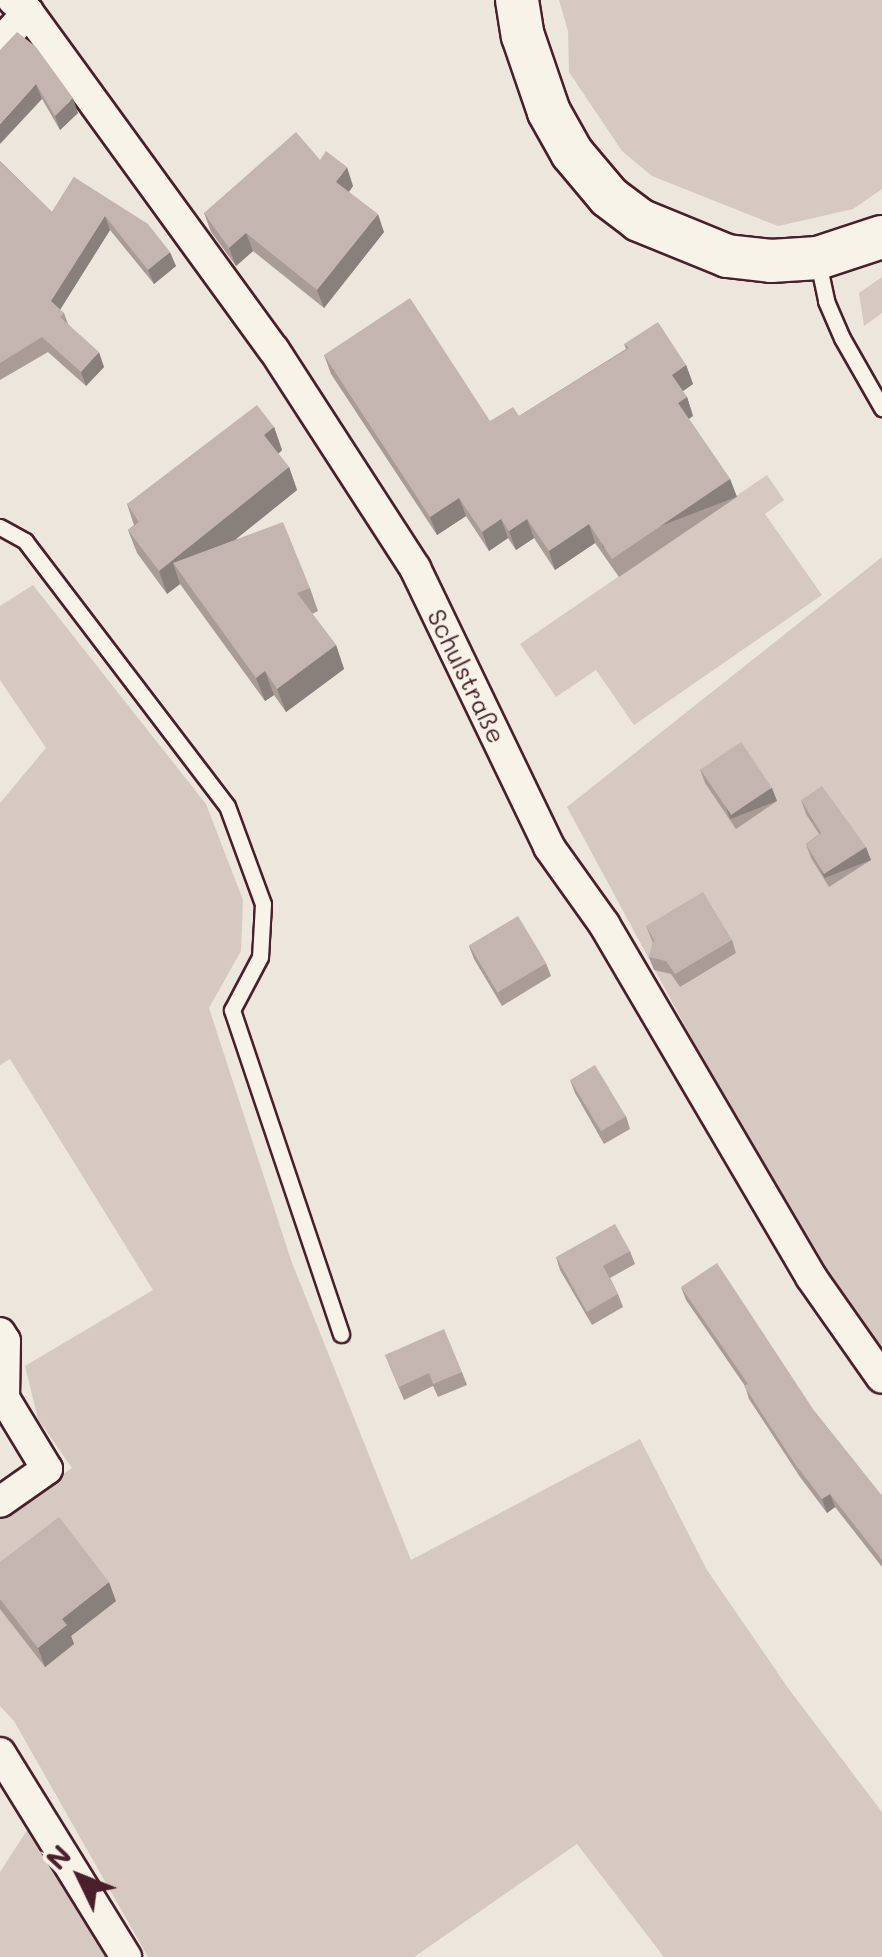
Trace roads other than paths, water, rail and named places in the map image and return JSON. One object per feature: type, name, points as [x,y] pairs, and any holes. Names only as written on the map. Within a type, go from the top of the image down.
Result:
[{"type":"main road","points":[[517,0],[523,36],[548,112],[572,153],[609,197],[639,220],[726,256],[771,261],[818,258],[882,237]]},
{"type":"street","points":[[0,43],[27,4]]},
{"type":"street","name":"Schulstraße","points":[[27,4],[274,350],[415,568],[549,847],[604,924],[811,1277],[882,1378]]},
{"type":"street","points":[[0,1333],[4,1341],[4,1398],[47,1469],[0,1502]]},
{"type":"street","points":[[0,1753],[126,1957]]},
{"type":"lane","points":[[818,258],[826,301],[882,408]]},
{"type":"lane","points":[[0,527],[25,541],[227,806],[263,904],[260,956],[232,1010],[341,1334]]}]
